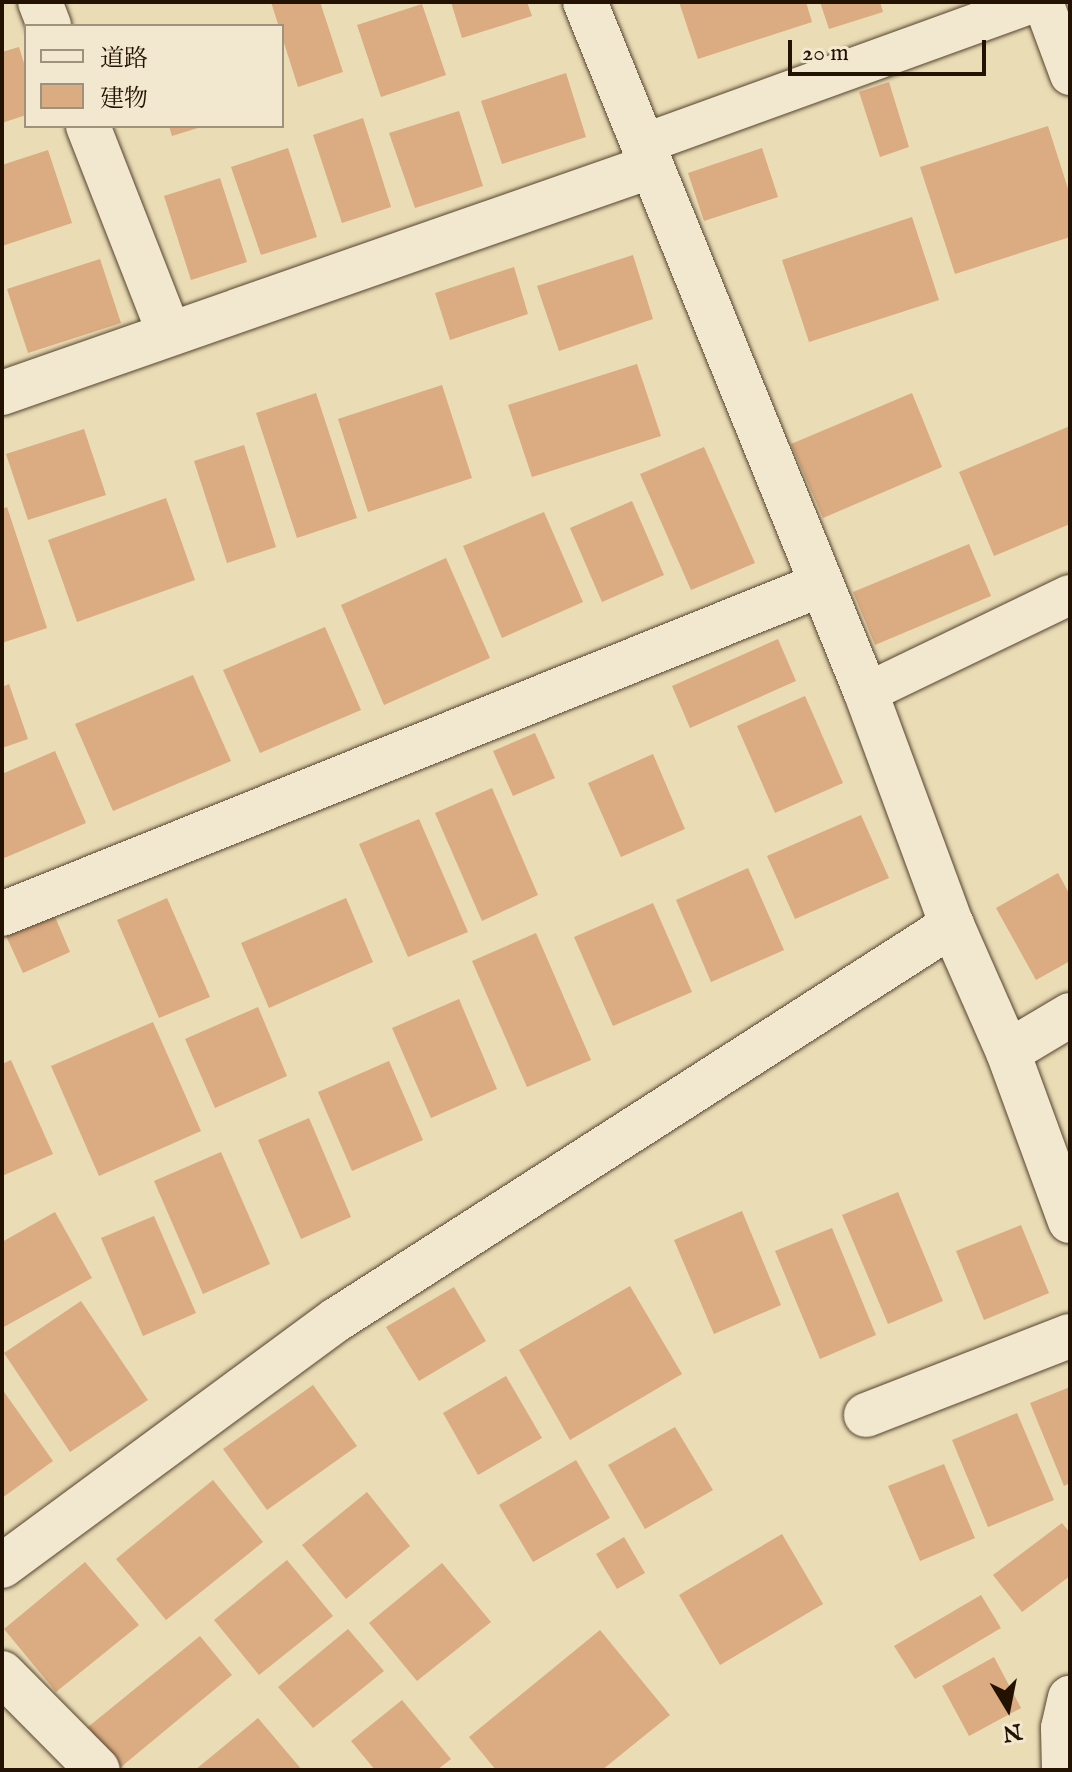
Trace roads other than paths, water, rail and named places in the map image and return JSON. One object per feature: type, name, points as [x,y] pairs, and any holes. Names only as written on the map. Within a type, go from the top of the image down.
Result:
[{"type":"street","points":[[40,2],[48,24]]},
{"type":"street","points":[[585,2],[866,693],[952,925],[1008,1052],[1070,1221]]},
{"type":"street","points":[[89,128],[169,333]]},
{"type":"street","points":[[2,393],[647,155]]},
{"type":"street","points":[[2,914],[820,585]]},
{"type":"street","points":[[2,1566],[336,1320],[952,925]]},
{"type":"street","points":[[1008,1052],[1070,1015]]},
{"type":"street","points":[[866,1415],[1070,1336]]},
{"type":"street","points":[[2,1673],[98,1770]]},
{"type":"street","points":[[1064,1770],[1063,1728],[1070,1698]]},
{"type":"lane","points":[[647,155],[1035,2]]},
{"type":"lane","points":[[1043,2],[1070,75]]},
{"type":"lane","points":[[866,693],[1070,595]]}]
